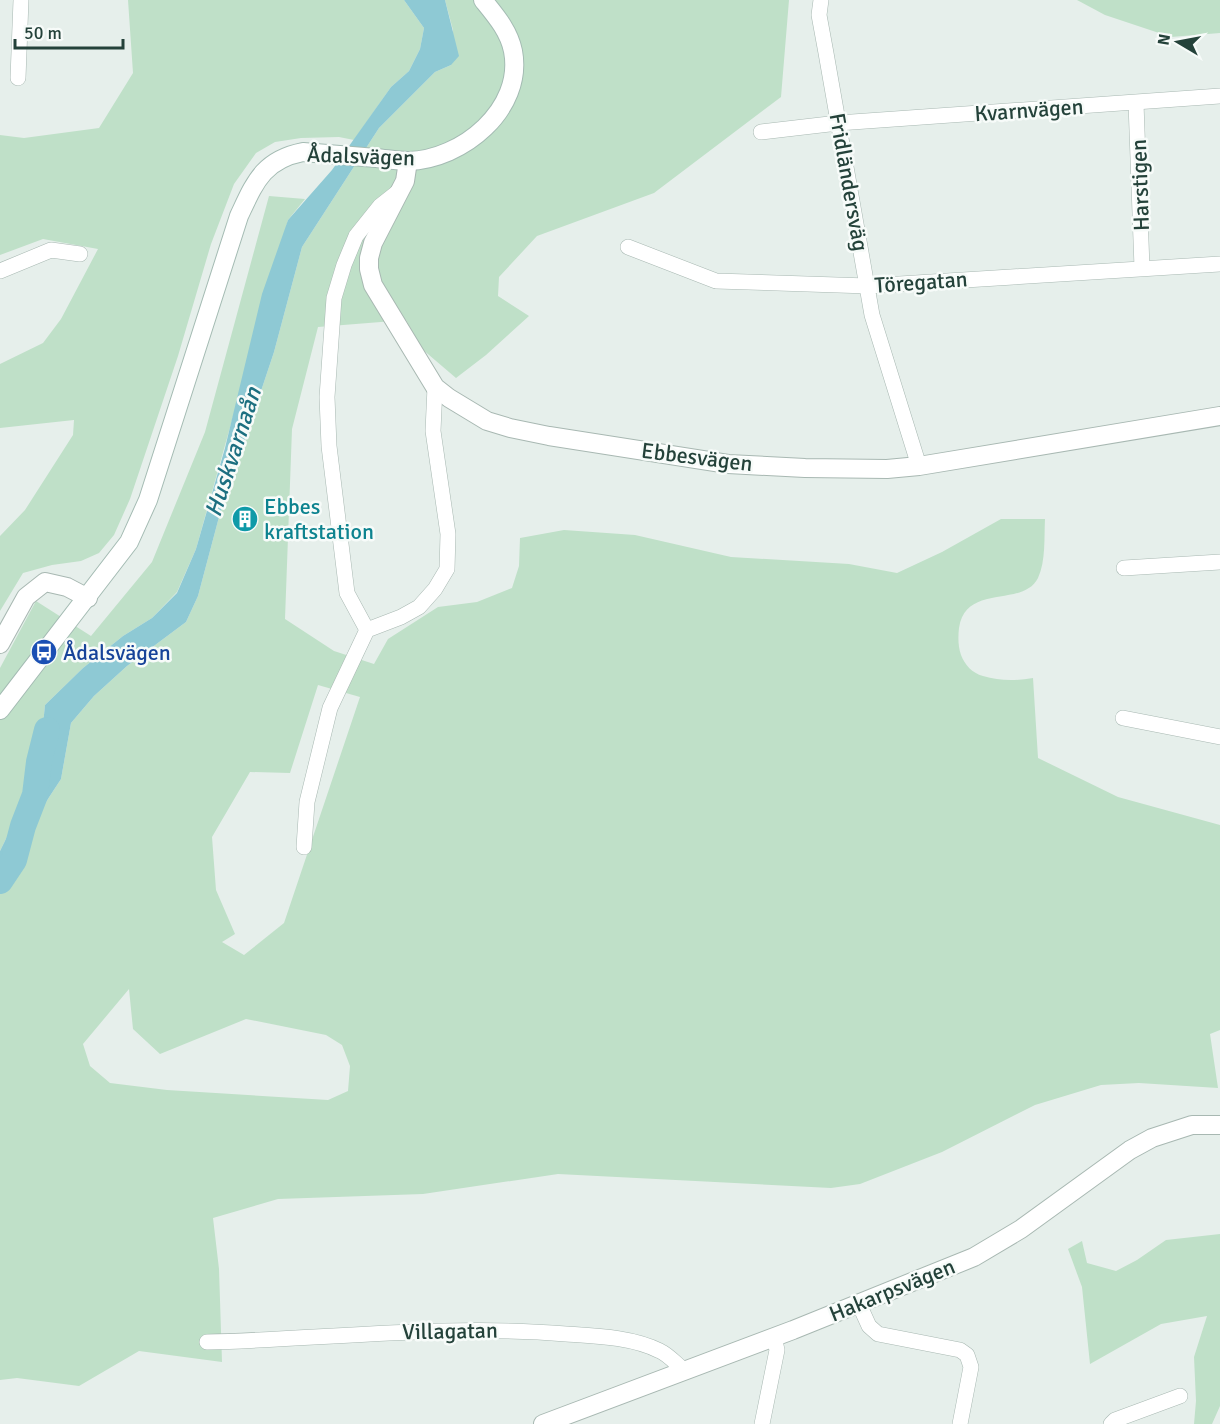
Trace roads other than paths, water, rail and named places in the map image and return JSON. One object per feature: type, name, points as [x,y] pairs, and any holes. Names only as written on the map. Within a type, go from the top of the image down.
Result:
[{"type":"street","points":[[18,78],[21,0]]},
{"type":"street","name":"Ådalsvägen","points":[[0,710],[129,542],[144,508],[240,216],[255,181],[272,163],[303,152],[400,160],[435,157],[475,137],[494,118],[508,94],[514,72],[513,51],[505,28],[483,0]]},
{"type":"street","name":"Fridländersväg","points":[[821,0],[819,15],[872,315],[919,466]]},
{"type":"street","name":"Kvarnvägen","points":[[761,132],[838,123],[1220,96]]},
{"type":"street","name":"Harstigen","points":[[1136,103],[1142,268]]},
{"type":"street","name":"Ebbesvägen","points":[[400,160],[405,181],[373,243],[369,258],[373,285],[435,387],[487,421],[549,436],[728,464],[887,469],[919,466],[1220,416]]},
{"type":"street","points":[[368,630],[347,593],[329,446],[327,386],[334,298],[344,266],[356,236],[380,206],[400,190]]},
{"type":"street","name":"Töregatan","points":[[628,247],[716,281],[868,286],[1220,264]]},
{"type":"street","points":[[0,271],[51,250],[80,254]]},
{"type":"street","points":[[304,847],[308,802],[330,708],[368,630],[418,607],[435,589],[447,568],[448,534],[432,431],[435,387]]},
{"type":"street","points":[[1124,568],[1220,562]]},
{"type":"street","points":[[0,644],[26,597],[45,582],[67,587],[88,598]]},
{"type":"street","points":[[1123,718],[1220,737]]},
{"type":"street","name":"Hakarpsvägen","points":[[543,1424],[860,1304],[974,1257],[996,1245],[1130,1150],[1152,1138],[1192,1125],[1220,1125]]},
{"type":"street","points":[[860,1304],[869,1326],[878,1334],[960,1350],[967,1355],[971,1367],[960,1424]]},
{"type":"street","name":"Villagatan","points":[[207,1342],[392,1331],[531,1331],[598,1336],[631,1342],[661,1351],[685,1371]]},
{"type":"street","points":[[762,1424],[777,1350],[774,1337]]},
{"type":"street","points":[[1111,1424],[1115,1420],[1180,1396]]},
{"type":"water","name":"Huskvarnaån","points":[[404,0],[445,0],[459,56],[451,65],[435,72],[379,128],[302,247],[274,352],[219,517],[198,596],[186,622],[127,666],[94,696],[71,723],[61,779],[44,805],[24,852],[0,877],[0,851],[38,774],[45,705],[83,668],[123,636],[152,618],[177,593],[196,549],[225,448],[262,294],[288,220],[332,170],[391,87],[409,71],[420,49],[424,28]]},
{"type":"waterway","name":"Huskvarnaån","points":[[0,881],[14,860],[23,826],[35,795],[39,762],[47,730]]},
{"type":"place","name":"Ebbes kraftstation","points":[[245,519]]},
{"type":"place","name":"Ådalsvägen","points":[[44,652]]}]
